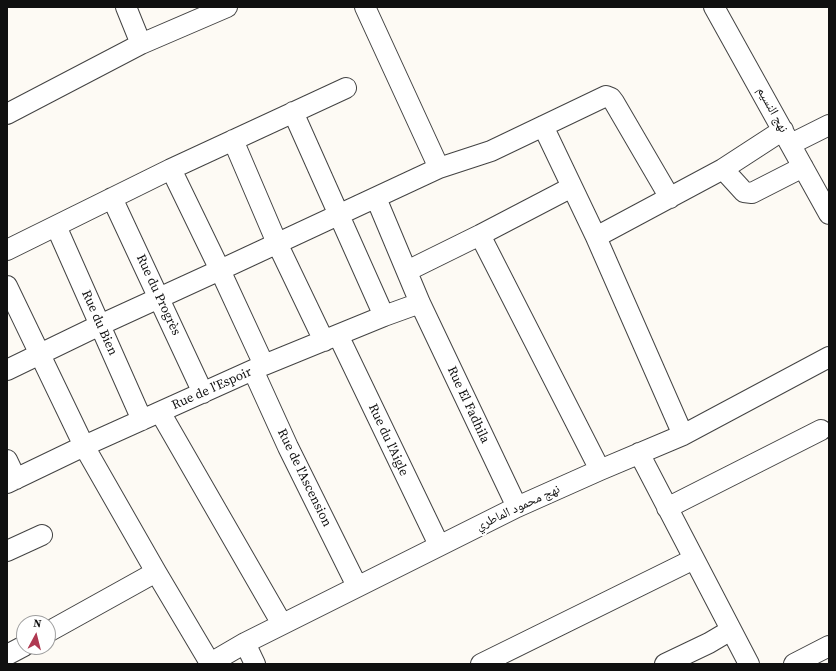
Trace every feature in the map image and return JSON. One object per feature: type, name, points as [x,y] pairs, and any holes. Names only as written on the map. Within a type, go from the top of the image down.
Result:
[{"type":"street","points":[[126,7],[141,44]]},
{"type":"street","points":[[7,114],[141,44],[227,7]]},
{"type":"street","points":[[365,7],[439,168]]},
{"type":"street","name":"نهج النسيم","points":[[714,7],[829,214]]},
{"type":"street","points":[[7,250],[171,169],[346,88]]},
{"type":"street","points":[[7,370],[100,325],[439,168],[491,151],[606,96],[611,98],[670,198]]},
{"type":"street","points":[[293,112],[384,316]]},
{"type":"street","points":[[596,237],[723,169],[787,137],[829,125]]},
{"type":"street","points":[[543,126],[596,237],[683,434]]},
{"type":"street","name":"Rue du l'Aigle","points":[[233,140],[278,243],[331,338],[438,546]]},
{"type":"street","points":[[723,169],[744,192],[752,193],[803,167]]},
{"type":"street","name":"Rue de l'Ascension","points":[[171,169],[220,270],[294,460],[358,586]]},
{"type":"street","points":[[407,272],[572,187]]},
{"type":"street","name":"Rue du Progrès","points":[[112,198],[203,392]]},
{"type":"street","name":"Rue El Fadhila","points":[[376,198],[420,303],[517,507]]},
{"type":"street","name":"Rue du Bien","points":[[56,226],[142,420]]},
{"type":"street","points":[[480,235],[600,470]]},
{"type":"street","points":[[7,286],[84,446],[210,664]]},
{"type":"street","name":"Rue de l'Espoir","points":[[11,481],[203,392],[384,316],[420,303]]},
{"type":"street","name":"نهج محمود الماطري","points":[[210,664],[245,643],[438,546],[517,507],[683,434],[829,357]]},
{"type":"street","points":[[160,412],[282,624]]},
{"type":"street","points":[[667,508],[821,430]]},
{"type":"street","points":[[638,453],[749,664]]},
{"type":"street","points":[[7,460],[11,481]]},
{"type":"street","points":[[7,551],[42,535]]},
{"type":"street","points":[[481,664],[694,559]]},
{"type":"street","points":[[56,628],[156,572]]},
{"type":"street","points":[[665,664],[709,643],[731,630]]},
{"type":"street","points":[[245,643],[255,664]]},
{"type":"street","points":[[803,662],[829,646]]},
{"type":"street","points":[[7,655],[16,650]]}]
